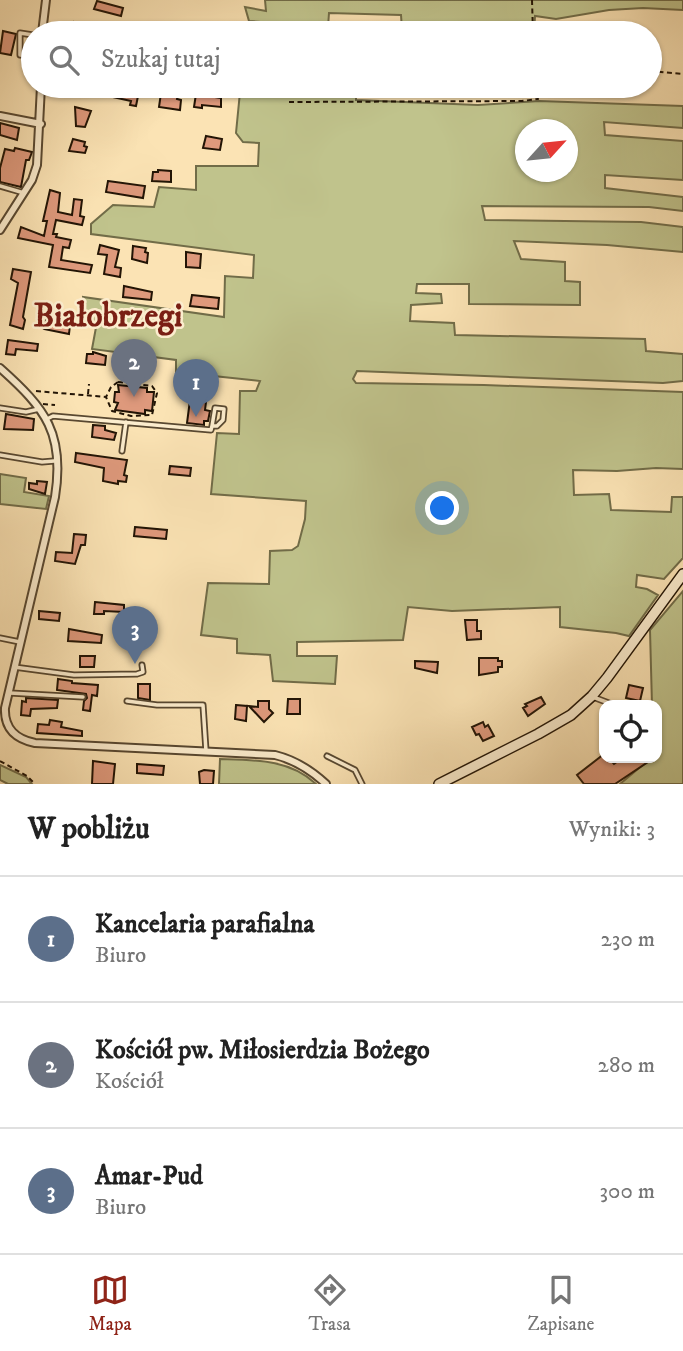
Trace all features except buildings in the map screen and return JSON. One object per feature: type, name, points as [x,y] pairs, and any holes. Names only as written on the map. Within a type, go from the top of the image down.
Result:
[{"type":"street","points":[[43,21],[46,0]]},
{"type":"street","points":[[0,230],[24,193],[37,165],[41,98]]},
{"type":"street","points":[[0,116],[41,124]]},
{"type":"street","points":[[0,368],[41,406],[57,446],[58,479],[8,693],[5,716],[12,732],[26,741],[264,754],[287,758],[308,769],[325,784]]},
{"type":"street","points":[[439,784],[570,715],[592,696],[683,574]]},
{"type":"lane","points":[[21,33],[21,55]]},
{"type":"lane","points":[[0,186],[24,193]]},
{"type":"lane","points":[[0,408],[26,412],[41,406]]},
{"type":"lane","points":[[47,419],[53,416],[211,430],[215,408],[224,409],[223,420],[217,426],[212,426]]},
{"type":"lane","points":[[122,451],[126,422]]},
{"type":"lane","points":[[0,455],[54,461]]},
{"type":"lane","points":[[0,638],[20,642]]},
{"type":"lane","points":[[14,667],[100,676],[137,674],[143,672],[142,665]]},
{"type":"lane","points":[[8,693],[83,697]]},
{"type":"lane","points":[[592,696],[602,700]]},
{"type":"lane","points":[[127,701],[157,705],[203,705],[206,751]]},
{"type":"lane","points":[[327,756],[355,770],[362,784]]},
{"type":"path","points":[[532,0],[533,21]]},
{"type":"path","points":[[662,72],[683,74]]},
{"type":"path","points":[[289,103],[522,102],[538,98]]},
{"type":"path","points":[[115,383],[152,386],[157,393],[155,412],[149,416],[117,414],[109,408],[106,397],[115,383]]},
{"type":"path","points":[[88,395],[89,384]]},
{"type":"path","points":[[31,391],[106,397]]},
{"type":"path","points":[[47,392],[47,397]]},
{"type":"path","points":[[41,406],[55,405]]},
{"type":"path","points":[[0,761],[36,784]]},
{"type":"green space","points":[[265,0],[683,0],[683,10],[609,10],[556,19],[535,16],[535,21],[401,21],[401,15],[329,13],[328,21],[249,21],[245,7],[266,11]]},
{"type":"green space","points":[[239,98],[356,98],[478,105],[539,101],[683,106],[683,128],[604,122],[605,135],[683,141],[683,180],[605,175],[605,188],[683,197],[683,211],[649,207],[482,206],[485,220],[641,222],[683,227],[683,252],[514,241],[521,259],[565,262],[565,281],[580,282],[580,305],[469,304],[469,284],[417,284],[416,293],[441,294],[442,303],[411,305],[410,321],[454,323],[455,335],[645,339],[646,351],[683,354],[683,381],[663,383],[357,371],[353,379],[356,383],[683,392],[683,469],[573,470],[574,495],[609,494],[611,510],[671,512],[672,497],[683,497],[683,558],[664,579],[637,575],[636,587],[658,595],[629,636],[560,627],[560,607],[452,611],[408,607],[403,640],[297,642],[297,656],[337,656],[335,684],[273,681],[270,655],[237,653],[237,639],[201,635],[208,583],[269,584],[270,551],[292,550],[298,546],[305,519],[306,501],[211,494],[217,433],[239,434],[240,391],[256,391],[260,381],[176,372],[176,360],[92,349],[97,322],[84,320],[83,297],[224,317],[225,276],[253,278],[254,255],[91,234],[91,224],[113,205],[154,207],[159,187],[196,190],[196,166],[258,166],[259,143],[243,142],[236,133]]},
{"type":"green space","points":[[0,474],[26,478],[24,492],[49,496],[46,509],[0,504]]},
{"type":"green space","points":[[683,591],[683,784],[620,784],[645,763],[662,763],[662,700],[652,700],[650,630]]},
{"type":"green space","points":[[220,759],[283,765],[316,784],[219,784]]},
{"type":"green space","points":[[0,765],[26,777],[32,784],[8,784],[0,780]]},
{"type":"place","name":"Kościół pw. Miłosierdzia Bożego","points":[[134,397]]},
{"type":"place","name":"Kancelaria parafialna","points":[[196,417]]},
{"type":"place","name":"Amar-Pud","points":[[135,664]]},
{"type":"district","name":"Białobrzegi","points":[[108,314]]}]
